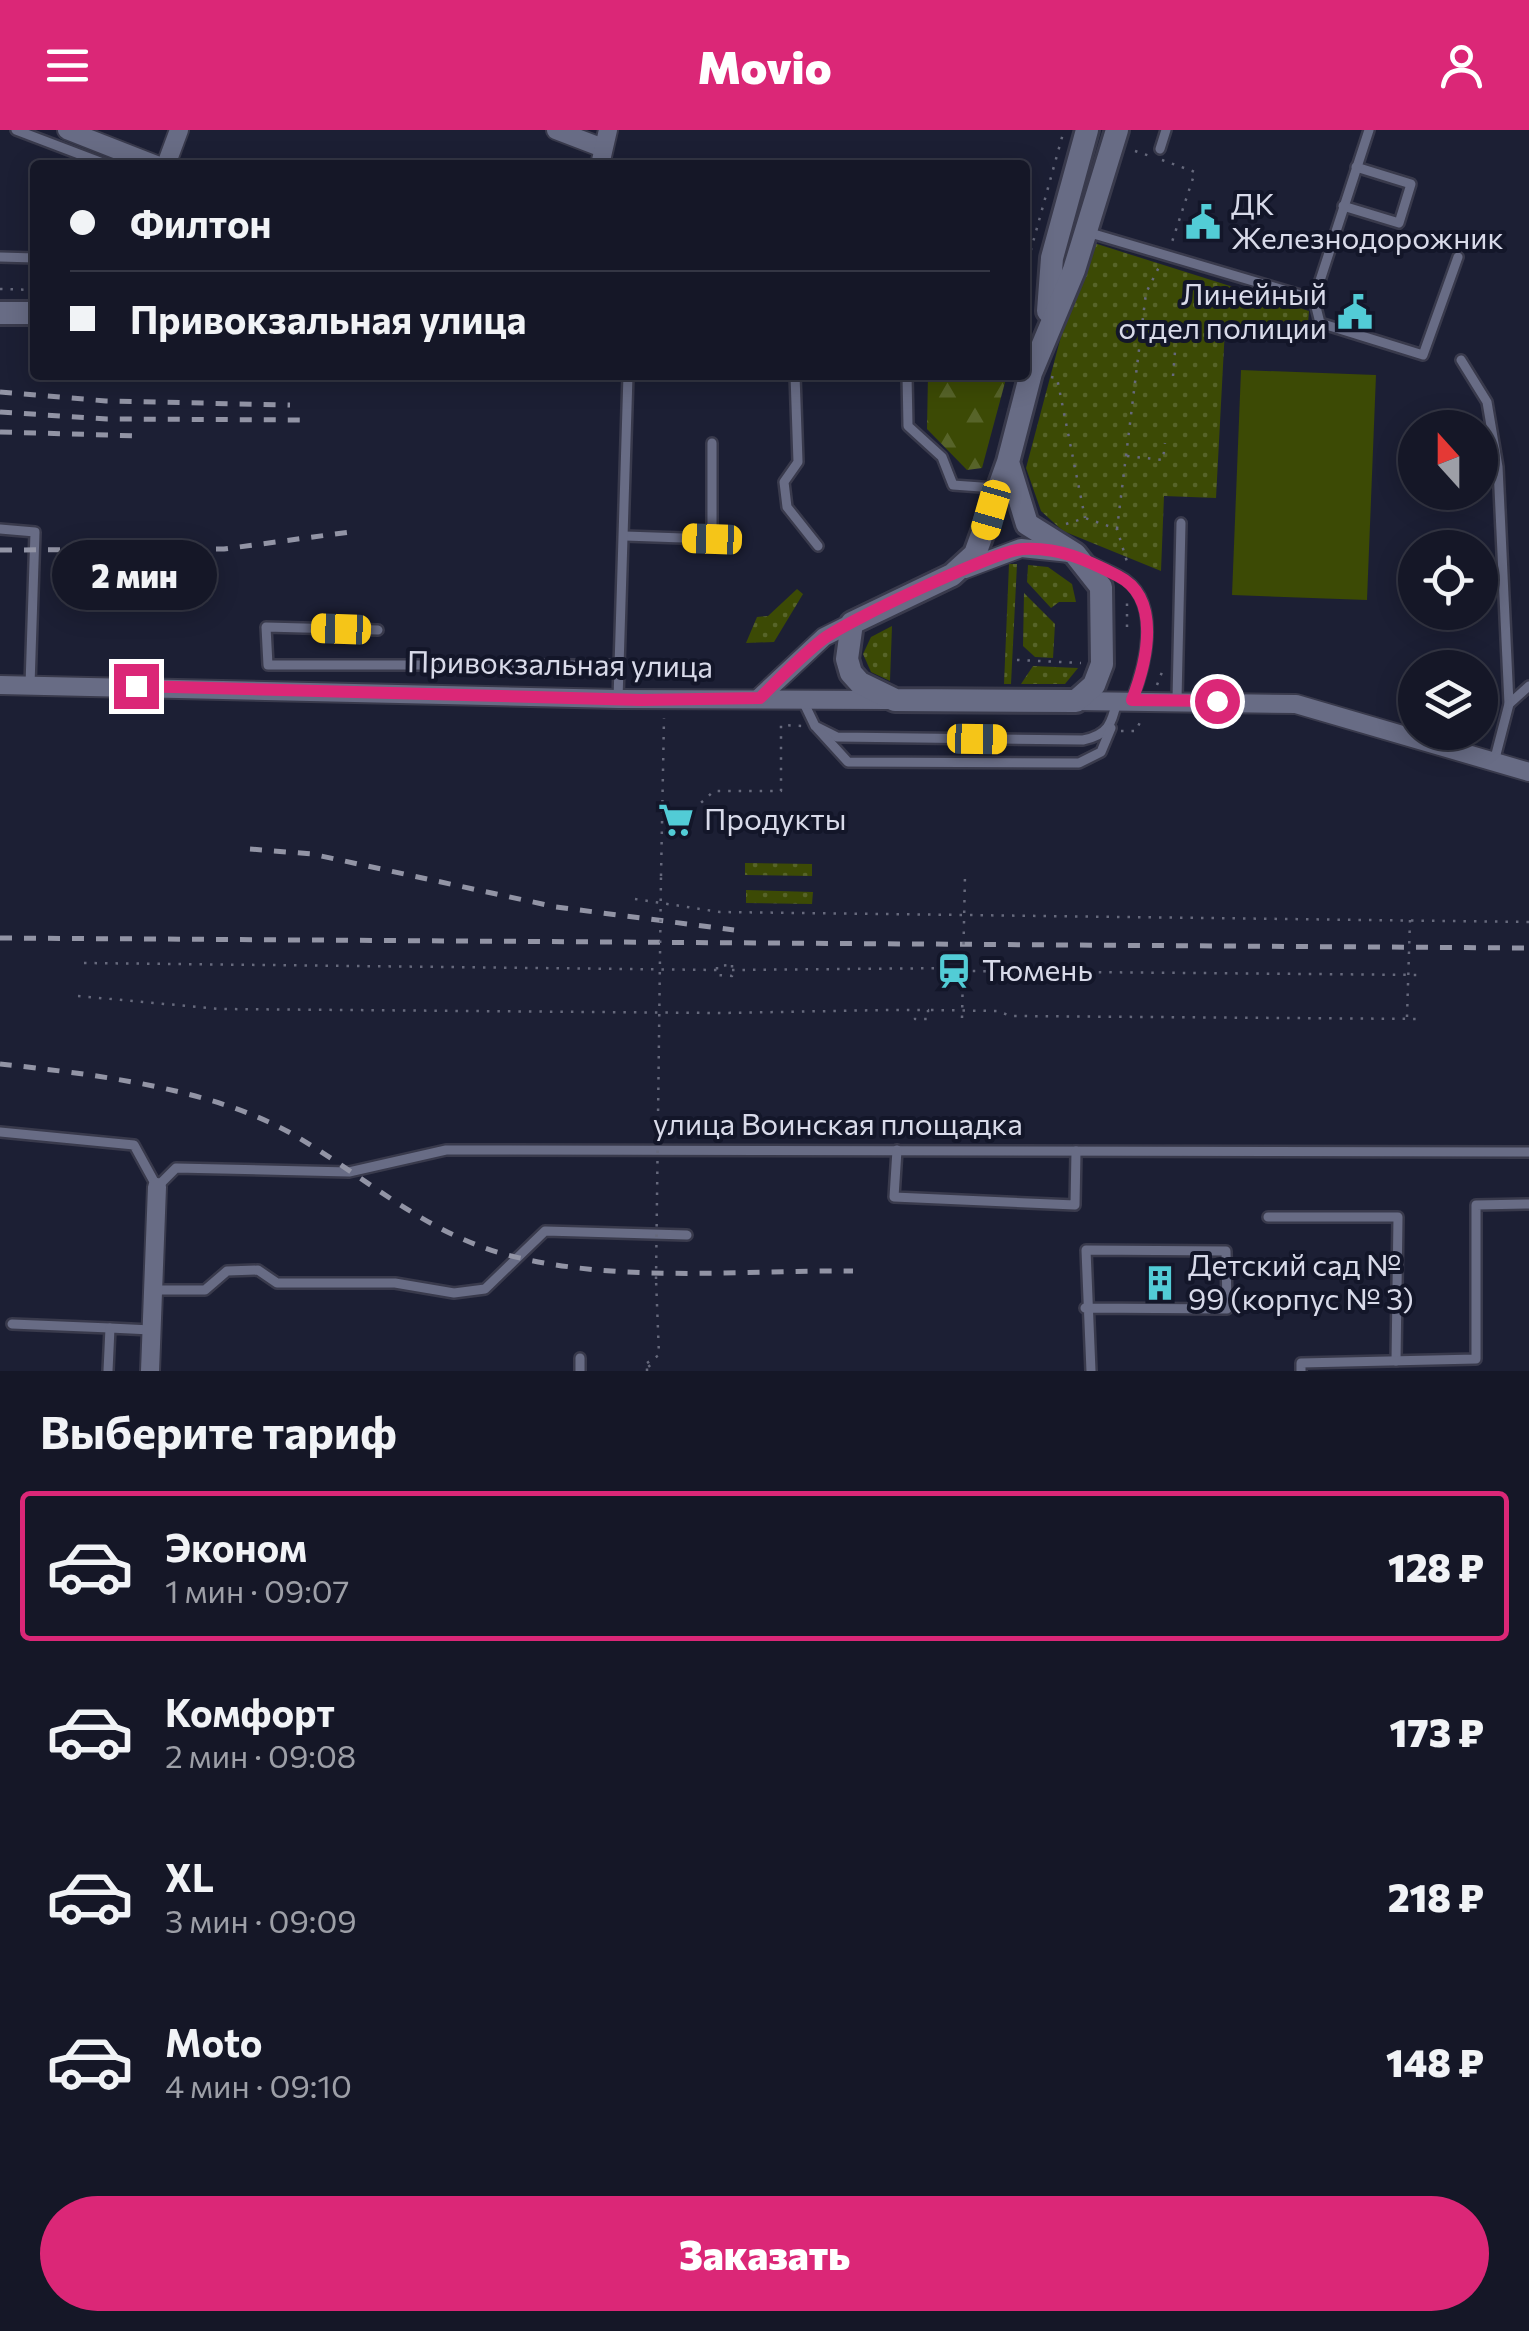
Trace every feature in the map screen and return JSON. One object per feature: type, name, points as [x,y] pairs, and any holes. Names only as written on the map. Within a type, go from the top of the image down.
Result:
[{"type":"street","points":[[67,130],[143,160]]},
{"type":"street","points":[[168,160],[179,130]]},
{"type":"street","points":[[556,130],[604,148]]},
{"type":"street","points":[[1030,357],[1081,130]]},
{"type":"street","points":[[1036,328],[1087,232],[1117,130]]},
{"type":"street","points":[[0,312],[30,313]]},
{"type":"street","points":[[952,575],[975,554],[1008,462],[1025,380]]},
{"type":"street","points":[[1008,462],[1027,524],[1075,554],[1101,586],[1102,664],[1094,686],[1076,701]]},
{"type":"street","points":[[760,698],[824,638],[952,575],[1021,548],[1075,554]]},
{"type":"street","points":[[852,623],[846,659],[851,673],[860,683],[894,700]]},
{"type":"street","name":"Привокзальная улица","points":[[0,685],[664,700],[1076,701]]},
{"type":"street","points":[[1076,701],[1296,704],[1529,772]]},
{"type":"street","points":[[150,1371],[157,1187]]},
{"type":"lane","points":[[16,130],[95,160]]},
{"type":"lane","points":[[1160,149],[1166,130]]},
{"type":"lane","points":[[1369,130],[1314,299],[1320,323],[1424,355],[1458,257]]},
{"type":"lane","points":[[1343,206],[1399,223],[1411,184],[1356,166]]},
{"type":"lane","points":[[1087,232],[1314,299]]},
{"type":"lane","points":[[0,257],[30,258]]},
{"type":"lane","points":[[1461,360],[1487,402],[1498,467],[1509,704],[1494,762]]},
{"type":"lane","points":[[618,699],[616,665],[625,536],[628,380]]},
{"type":"lane","points":[[795,380],[798,462],[784,482],[787,507],[818,546]]},
{"type":"lane","points":[[907,380],[908,426],[942,457],[953,486],[997,488]]},
{"type":"lane","points":[[625,536],[712,539],[712,443]]},
{"type":"lane","points":[[1177,700],[1181,523]]},
{"type":"lane","points":[[0,529],[35,532],[30,686]]},
{"type":"lane","points":[[802,698],[816,726],[848,762],[1079,763],[1100,752],[1124,700],[1145,667],[1145,608],[1127,581],[1075,554]]},
{"type":"lane","points":[[378,630],[266,627],[268,664],[616,665]]},
{"type":"lane","points":[[1509,704],[1529,686]]},
{"type":"lane","points":[[816,726],[837,737],[1083,740],[1100,736],[1112,725]]},
{"type":"lane","points":[[0,1132],[134,1145],[157,1187]]},
{"type":"lane","name":"улица Воинская площадка","points":[[157,1187],[176,1168],[349,1172],[446,1150],[1529,1152]]},
{"type":"lane","points":[[898,1150],[894,1197],[1074,1205],[1076,1151]]},
{"type":"lane","points":[[1301,1371],[1301,1363],[1476,1359],[1476,1205],[1529,1204]]},
{"type":"lane","points":[[1268,1218],[1398,1218],[1396,1361]]},
{"type":"lane","points":[[153,1290],[205,1290],[228,1271],[258,1270],[277,1283],[394,1283],[454,1293],[485,1289],[545,1231],[687,1235]]},
{"type":"lane","points":[[1085,1308],[1227,1309],[1226,1251],[1086,1250],[1085,1308],[1091,1371]]},
{"type":"lane","points":[[12,1324],[151,1330]]},
{"type":"lane","points":[[108,1371],[110,1328]]},
{"type":"lane","points":[[580,1358],[580,1371]]},
{"type":"path","points":[[1030,257],[1081,130]]},
{"type":"path","points":[[1126,626],[1128,555],[1117,529],[1146,293],[1166,254],[1195,172],[1135,151]]},
{"type":"path","points":[[0,289],[30,290]]},
{"type":"path","points":[[1142,328],[1174,332]]},
{"type":"path","points":[[1173,376],[1176,352]]},
{"type":"path","points":[[1057,378],[1085,518]]},
{"type":"path","points":[[1126,456],[1164,460],[1166,443]]},
{"type":"path","points":[[1056,527],[1085,518],[1117,529]]},
{"type":"path","points":[[647,1362],[659,1355],[656,1279],[664,700]]},
{"type":"path","points":[[962,1018],[965,875]]},
{"type":"path","points":[[634,899],[720,912],[1529,922]]},
{"type":"path","points":[[1408,1019],[1410,920]]},
{"type":"path","points":[[84,964],[718,970],[718,966],[732,966],[732,970],[888,967],[1424,975]]},
{"type":"path","points":[[888,967],[890,975]]},
{"type":"path","points":[[78,996],[220,1009],[722,1013],[928,1010],[996,1011],[1011,1016],[1424,1019]]},
{"type":"path","points":[[888,1010],[890,1017]]},
{"type":"path","points":[[915,1010],[915,1019],[928,1019],[928,1010]]},
{"type":"path","points":[[647,1362],[647,1371]]},
{"type":"path","points":[[647,1362],[653,1371]]},
{"type":"green space","points":[[1094,243],[1309,311],[1307,336],[1225,328],[1216,498],[1164,496],[1161,571],[1063,531],[1041,511],[1026,468],[1064,325]]},
{"type":"green space","points":[[1241,370],[1376,375],[1367,600],[1232,595]]},
{"type":"green space","points":[[928,380],[1006,380],[982,468],[967,470],[927,429]]},
{"type":"green space","points":[[1009,564],[1017,564],[1011,684],[1004,684]]},
{"type":"green space","points":[[1028,565],[1048,567],[1072,584],[1076,602],[1059,602],[1051,608],[1027,582]]},
{"type":"green space","points":[[797,589],[803,594],[774,642],[746,643],[757,617],[768,616]]},
{"type":"green space","points":[[1024,593],[1055,624],[1053,658],[1035,657],[1023,646]]},
{"type":"green space","points":[[892,626],[890,681],[871,672],[863,654],[871,637]]},
{"type":"green space","points":[[1033,666],[1078,668],[1065,684],[1021,684]]},
{"type":"green space","points":[[745,863],[812,864],[812,876],[745,875]]},
{"type":"green space","points":[[746,890],[813,892],[812,904],[746,903]]},
{"type":"railway","points":[[0,392],[106,401],[290,405]]},
{"type":"railway","points":[[0,412],[107,419],[307,420]]},
{"type":"railway","points":[[0,432],[142,436]]},
{"type":"railway","points":[[0,550],[224,549],[350,532]]},
{"type":"railway","points":[[250,849],[312,854],[556,907],[734,930]]},
{"type":"railway","points":[[0,938],[1529,948]]},
{"type":"railway","points":[[0,1064],[112,1078],[227,1105],[294,1135],[447,1232],[504,1254],[546,1263],[633,1272],[853,1271]]},
{"type":"place","name":"ДК Железнодорожник","points":[[1203,222]]},
{"type":"place","name":"Линейный отдел полиции","points":[[1355,312]]},
{"type":"place","name":"Продукты","points":[[676,820]]},
{"type":"place","name":"Тюмень","points":[[954,971]]},
{"type":"place","name":"Детский сад № 99 (корпус № 3)","points":[[1160,1283]]},
{"type":"route","points":[[136,686],[641,700],[760,698],[824,638],[978,563],[1021,548],[1075,554],[1127,581],[1140,594],[1145,608],[1145,667],[1132,700],[1217,701]]}]
